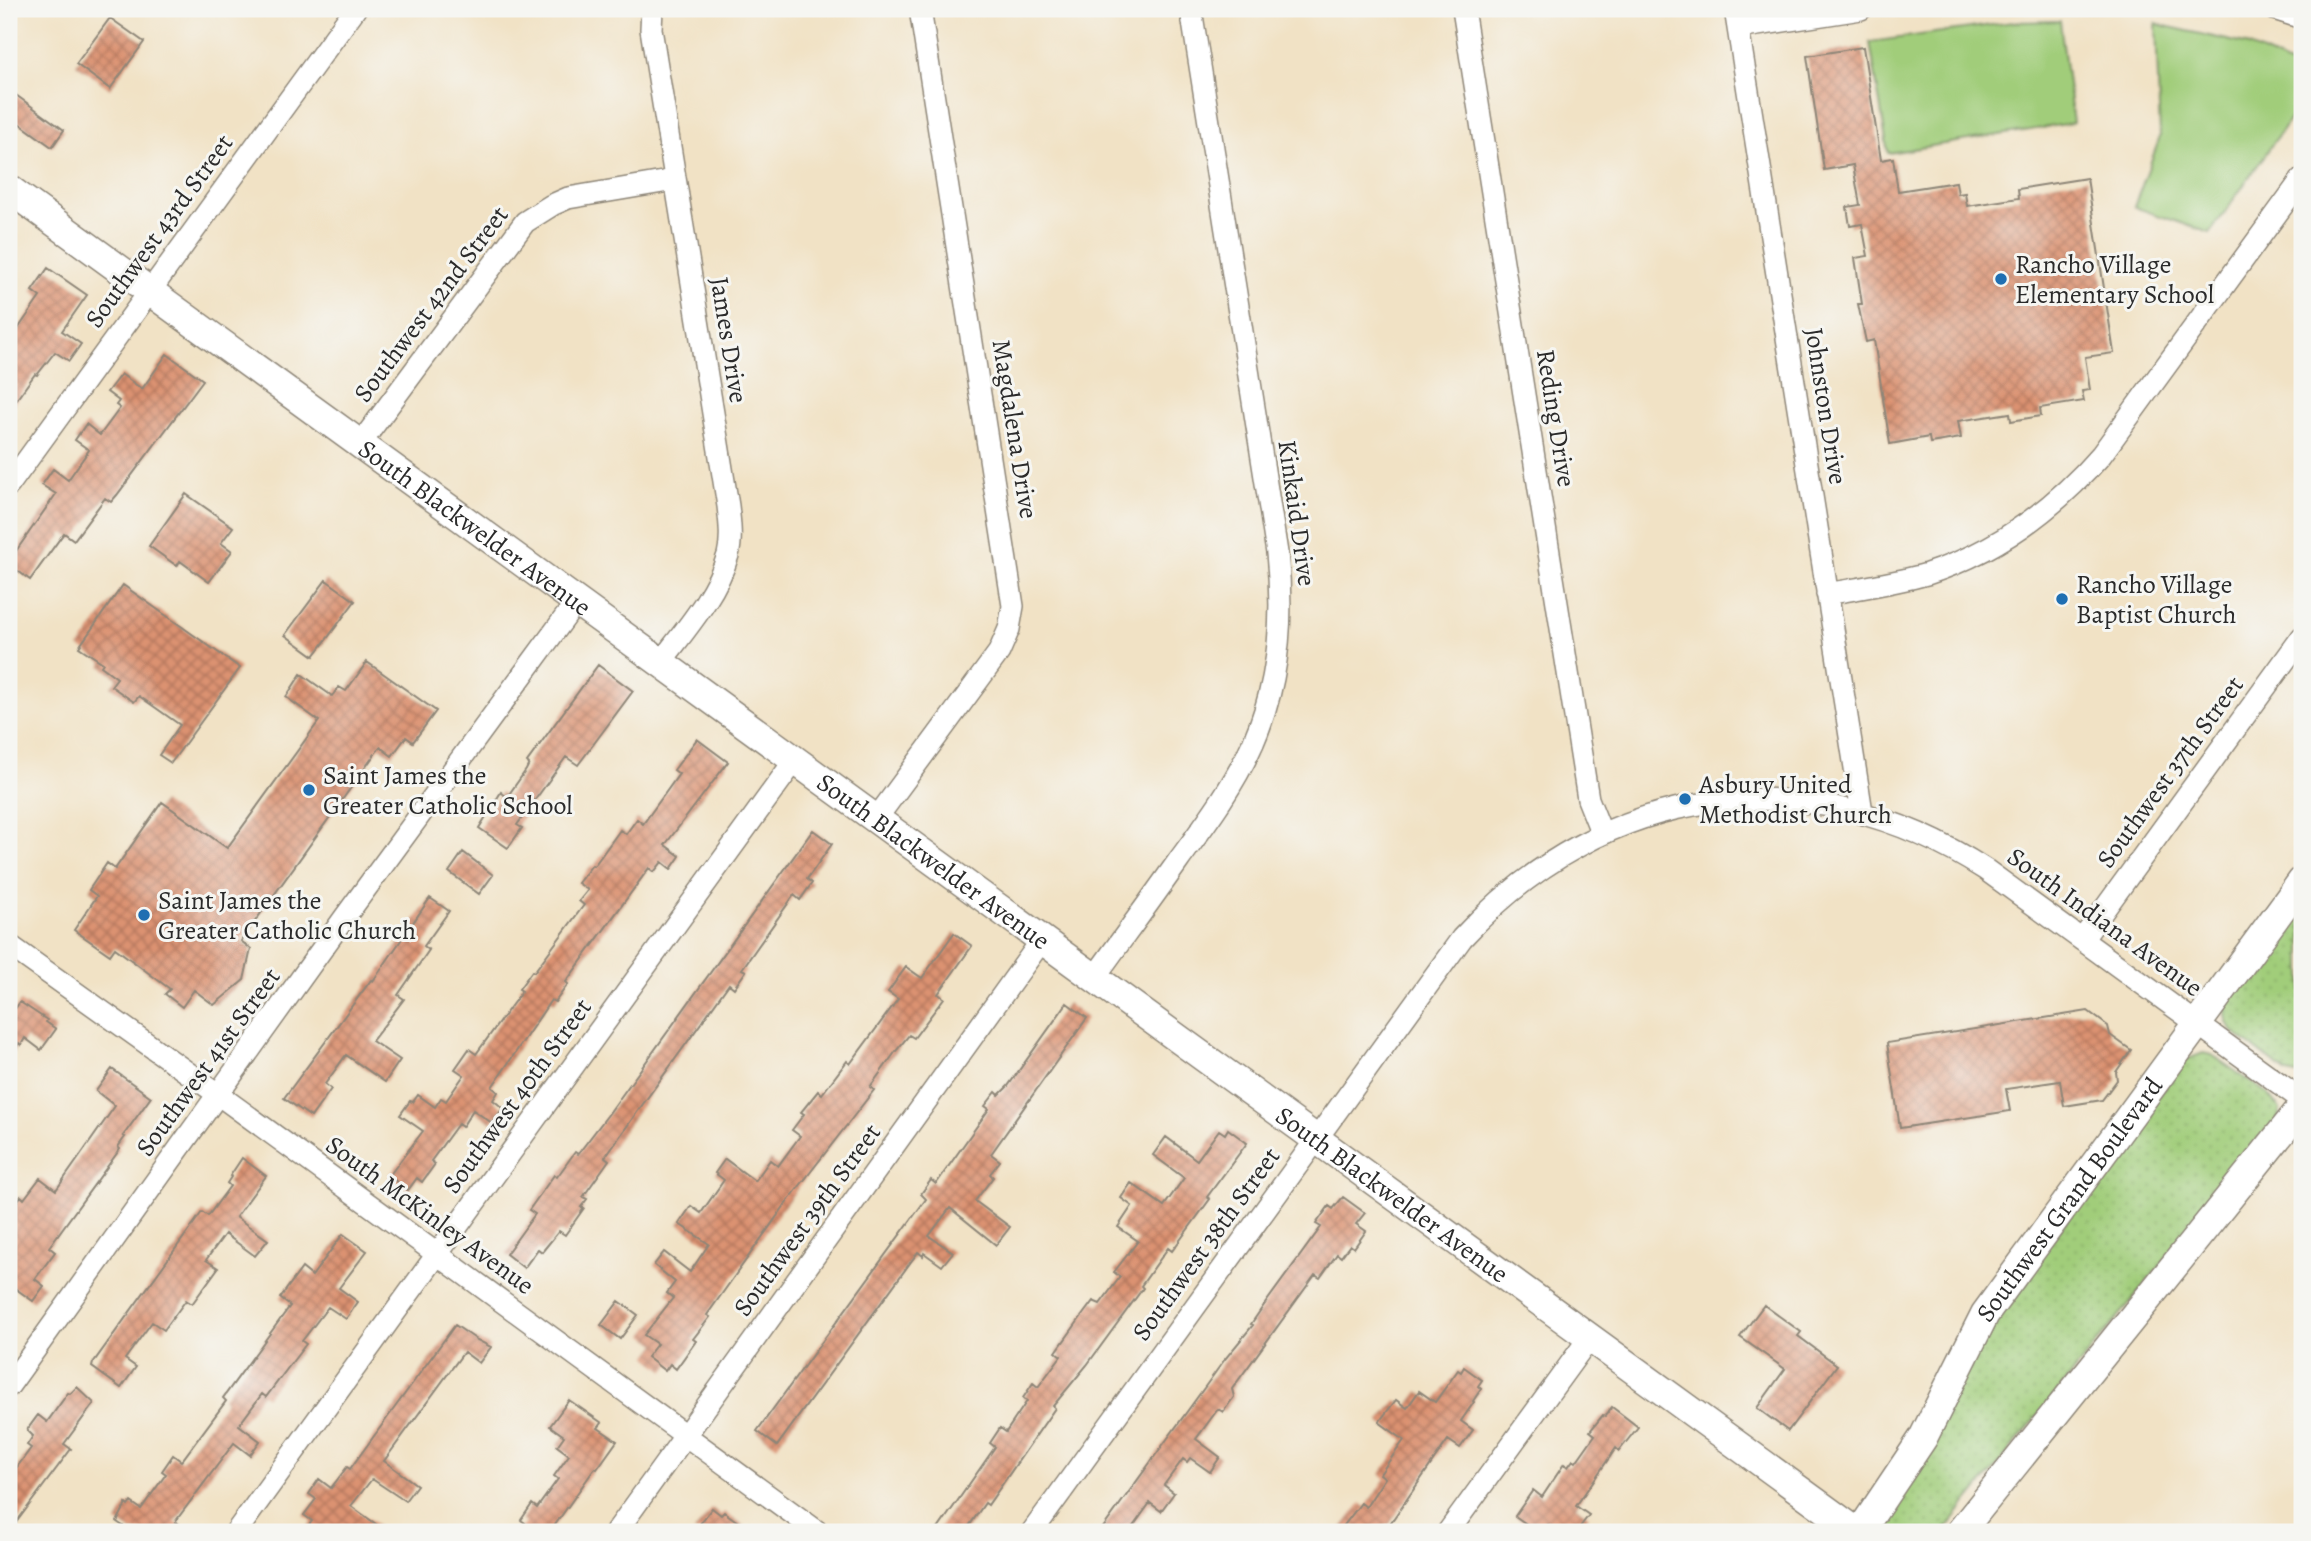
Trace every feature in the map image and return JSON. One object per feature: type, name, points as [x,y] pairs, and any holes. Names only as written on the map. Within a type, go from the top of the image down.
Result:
[{"type":"street","name":"Southwest 43rd Street","points":[[9,485],[355,9]]},
{"type":"street","name":"James Drive","points":[[652,9],[651,29],[728,506],[730,539],[722,572],[661,662]]},
{"type":"street","name":"Magdalena Drive","points":[[876,819],[999,652],[1009,629],[1013,606],[920,9]]},
{"type":"street","name":"Kinkaid Drive","points":[[1094,978],[1211,816],[1243,764],[1254,740],[1272,684],[1280,627],[1277,553],[1191,9]]},
{"type":"street","name":"Reding Drive","points":[[1463,9],[1588,799],[1602,834]]},
{"type":"street","points":[[1737,18],[1861,9]]},
{"type":"street","points":[[2274,9],[2302,18]]},
{"type":"street","name":"Johnston Drive","points":[[1737,18],[1862,812]]},
{"type":"street","points":[[1827,594],[1908,578],[1963,560],[2023,526],[2067,491],[2101,455],[2302,179]]},
{"type":"street","name":"Southwest 42nd Street","points":[[360,444],[526,222],[568,198],[675,180]]},
{"type":"street","name":"South Blackwelder Avenue","points":[[9,190],[1858,1532]]},
{"type":"street","name":"Southwest 41st Street","points":[[9,1386],[345,917],[577,601]]},
{"type":"street","name":"Southwest 37th Street","points":[[2082,940],[2302,637]]},
{"type":"street","name":"Southwest 40th Street","points":[[236,1532],[795,760]]},
{"type":"street","name":"Southwest 38th Street","points":[[1032,1532],[1444,961],[1496,903],[1535,871],[1602,834],[1663,812],[1720,801],[1786,800],[1862,812]]},
{"type":"street","name":"South Indiana Avenue","points":[[1862,812],[1900,825],[1965,857],[2302,1100]]},
{"type":"street","name":"Southwest Grand Boulevard","points":[[1858,1532],[1923,1438],[1985,1314],[2302,881]]},
{"type":"street","name":"Southwest 39th Street","points":[[616,1532],[1042,940]]},
{"type":"street","name":"South McKinley Avenue","points":[[9,945],[818,1532]]},
{"type":"street","points":[[1960,1532],[2302,1107]]},
{"type":"street","points":[[1448,1532],[1590,1337]]},
{"type":"green space","points":[[2060,21],[2073,123],[1888,153],[1870,42],[2013,22]]},
{"type":"green space","points":[[2156,24],[2245,44],[2302,70],[2302,102],[2210,233],[2134,207],[2160,137]]},
{"type":"green space","points":[[2302,897],[2302,1076],[2287,1073],[2233,1032],[2227,1022],[2225,1008]]},
{"type":"green space","points":[[2203,1053],[2212,1055],[2268,1094],[2280,1109],[2278,1121],[1943,1532],[1884,1532],[1884,1513],[1997,1314],[2185,1060]]},
{"type":"building","points":[[110,18],[144,42],[110,89],[76,64]]},
{"type":"building","points":[[1863,47],[1881,160],[1893,158],[1898,191],[1956,182],[1958,194],[1965,193],[1967,206],[2019,198],[2018,189],[2087,178],[2114,353],[2085,357],[2090,390],[2082,391],[2084,401],[2040,408],[2041,416],[2011,421],[2010,413],[1958,421],[1961,438],[1930,443],[1929,437],[1890,444],[1874,340],[1866,342],[1858,304],[1862,304],[1855,258],[1868,256],[1862,224],[1850,226],[1847,207],[1860,205],[1853,165],[1824,170],[1807,56]]},
{"type":"building","points":[[9,90],[64,130],[52,147],[9,116]]},
{"type":"building","points":[[48,268],[87,295],[62,331],[81,344],[69,361],[55,352],[9,410],[9,342],[40,297],[32,291]]},
{"type":"building","points":[[167,354],[203,380],[111,502],[105,498],[74,540],[64,533],[30,580],[9,564],[9,561],[56,494],[42,485],[53,469],[68,480],[89,450],[75,440],[86,424],[100,435],[120,408],[116,405],[119,401],[107,392],[121,374],[142,389]]},
{"type":"building","points":[[186,494],[233,527],[221,543],[232,551],[209,582],[180,561],[177,566],[149,546]]},
{"type":"building","points":[[326,580],[355,601],[314,656],[285,635]]},
{"type":"building","points":[[123,585],[240,668],[171,763],[159,755],[180,725],[139,696],[134,702],[111,686],[117,678],[101,666],[103,663],[79,647]]},
{"type":"building","points":[[367,662],[436,711],[413,742],[406,737],[392,756],[380,747],[241,941],[251,949],[244,980],[214,1005],[194,990],[182,1007],[165,994],[170,989],[115,948],[110,955],[74,930],[97,896],[89,890],[107,863],[115,869],[162,802],[227,848],[319,721],[286,697],[301,674],[332,696],[339,687],[346,691]]},
{"type":"building","points":[[598,665],[633,691],[578,765],[566,757],[517,825],[522,828],[508,848],[479,828],[501,792],[507,797],[526,770],[529,764],[527,762]]},
{"type":"building","points":[[697,739],[728,762],[665,845],[680,856],[671,869],[662,862],[654,872],[649,868],[566,982],[568,984],[555,1002],[551,1000],[492,1087],[498,1092],[493,1100],[503,1108],[492,1123],[473,1110],[462,1127],[458,1124],[431,1161],[435,1164],[422,1182],[417,1178],[408,1190],[389,1176],[423,1131],[400,1115],[418,1095],[435,1107],[441,1098],[446,1101],[464,1075],[455,1069],[469,1049],[476,1054],[522,991],[519,989],[532,971],[534,972],[584,905],[579,901],[588,890],[578,883],[620,830],[626,834],[637,819],[643,824],[679,774],[674,770]]},
{"type":"building","points":[[813,830],[832,844],[807,879],[812,883],[800,900],[794,895],[742,969],[746,971],[734,988],[729,984],[605,1157],[609,1160],[583,1197],[587,1199],[581,1207],[584,1208],[565,1235],[559,1231],[542,1252],[538,1249],[524,1268],[506,1254],[535,1214],[529,1210],[554,1175],[557,1177],[575,1152],[578,1154],[607,1116]]},
{"type":"building","points":[[463,852],[493,875],[479,894],[449,872]]},
{"type":"building","points":[[430,898],[449,911],[424,946],[429,950],[398,995],[404,999],[372,1041],[400,1060],[385,1082],[346,1055],[325,1084],[331,1089],[311,1117],[284,1098],[371,980],[373,981]]},
{"type":"building","points":[[954,933],[972,946],[938,994],[944,998],[914,1038],[909,1035],[896,1051],[870,1087],[874,1090],[785,1205],[707,1315],[710,1317],[693,1339],[696,1341],[676,1369],[670,1364],[665,1371],[647,1357],[657,1344],[644,1335],[673,1298],[667,1293],[675,1282],[654,1265],[664,1252],[690,1272],[709,1244],[679,1224],[691,1206],[701,1213],[724,1180],[715,1173],[725,1159],[755,1181],[770,1160],[778,1166],[800,1136],[792,1130],[804,1114],[801,1112],[818,1091],[822,1094],[847,1061],[850,1064],[898,999],[888,992],[906,967],[922,978]]},
{"type":"building","points":[[20,1002],[56,1029],[41,1050],[25,1038],[9,1057],[9,1017]]},
{"type":"building","points":[[1067,1003],[1087,1018],[991,1154],[1000,1161],[990,1174],[993,1177],[975,1201],[1010,1227],[996,1245],[950,1208],[929,1236],[953,1252],[942,1266],[924,1253],[923,1256],[918,1252],[777,1446],[757,1431],[926,1199],[921,1194],[931,1180],[936,1184],[989,1109],[985,1106],[996,1092],[999,1095],[1008,1086]]},
{"type":"building","points":[[2088,1011],[2108,1026],[2110,1035],[2131,1050],[2116,1072],[2117,1080],[2102,1100],[2064,1106],[2060,1081],[2006,1089],[2010,1111],[1900,1128],[1887,1043]]},
{"type":"building","points":[[112,1069],[151,1097],[123,1136],[125,1137],[118,1147],[120,1149],[49,1247],[55,1252],[35,1279],[44,1286],[33,1301],[9,1284],[9,1212],[21,1196],[24,1199],[40,1178],[56,1190],[115,1106],[96,1091]]},
{"type":"building","points":[[1228,1129],[1247,1143],[1207,1197],[1210,1199],[1172,1251],[1168,1248],[1141,1286],[1143,1288],[1087,1365],[1053,1406],[1055,1408],[988,1505],[985,1503],[965,1532],[936,1532],[995,1447],[990,1443],[1000,1428],[1006,1432],[1027,1401],[1023,1398],[1033,1383],[1038,1387],[1061,1356],[1056,1352],[1084,1313],[1093,1301],[1100,1304],[1120,1277],[1114,1272],[1138,1241],[1118,1227],[1132,1206],[1121,1198],[1131,1183],[1164,1206],[1184,1178],[1153,1155],[1166,1137],[1197,1160],[1219,1130],[1225,1134]]},
{"type":"building","points":[[242,1158],[266,1176],[236,1217],[268,1240],[255,1256],[225,1234],[206,1260],[218,1268],[192,1304],[186,1300],[164,1330],[152,1322],[125,1359],[136,1367],[121,1388],[92,1367],[93,1363],[202,1212],[208,1216],[230,1186],[227,1183],[230,1176]]},
{"type":"building","points":[[1343,1197],[1365,1213],[1356,1224],[1366,1231],[1354,1248],[1350,1245],[1341,1257],[1337,1254],[1320,1278],[1315,1275],[1232,1389],[1234,1397],[1223,1412],[1218,1409],[1196,1439],[1220,1457],[1210,1472],[1190,1458],[1187,1462],[1183,1459],[1164,1485],[1174,1493],[1161,1511],[1150,1503],[1129,1532],[1100,1532],[1225,1359],[1253,1325],[1251,1324],[1262,1308],[1321,1227],[1316,1224],[1329,1206],[1333,1209]]},
{"type":"building","points":[[343,1234],[367,1251],[339,1288],[358,1302],[346,1319],[328,1307],[302,1341],[306,1344],[266,1397],[262,1394],[239,1425],[260,1441],[250,1455],[234,1443],[175,1522],[190,1532],[132,1532],[117,1522],[126,1504],[128,1506],[131,1502],[141,1509],[166,1474],[162,1471],[173,1455],[181,1461],[183,1459],[226,1401],[223,1398],[290,1306],[280,1298],[302,1268],[312,1276]]},
{"type":"building","points":[[619,1301],[638,1315],[620,1339],[601,1325]]},
{"type":"building","points":[[1764,1305],[1801,1332],[1798,1336],[1837,1365],[1788,1431],[1757,1408],[1785,1369],[1740,1337]]},
{"type":"building","points":[[455,1325],[491,1347],[479,1363],[464,1352],[384,1461],[417,1485],[405,1501],[372,1479],[351,1506],[387,1532],[304,1532],[312,1521],[304,1515],[316,1499],[309,1494],[319,1479],[331,1488],[347,1467],[350,1469]]},
{"type":"building","points":[[1464,1367],[1482,1380],[1478,1386],[1481,1389],[1461,1421],[1473,1430],[1460,1448],[1448,1440],[1389,1525],[1381,1532],[1339,1532],[1361,1503],[1366,1507],[1385,1478],[1380,1474],[1404,1440],[1379,1422],[1396,1400],[1407,1408],[1419,1391],[1435,1402],[1458,1370],[1461,1372]]},
{"type":"building","points":[[77,1387],[94,1403],[64,1444],[71,1449],[9,1532],[9,1478],[31,1448],[27,1445],[33,1436],[27,1430],[38,1415],[47,1422],[68,1393]]},
{"type":"building","points":[[569,1400],[602,1423],[598,1428],[617,1441],[550,1532],[518,1532],[525,1523],[521,1520],[532,1504],[537,1508],[558,1479],[554,1476],[569,1455],[557,1446],[564,1436],[550,1426]]},
{"type":"building","points":[[1612,1407],[1638,1427],[1619,1451],[1616,1448],[1576,1506],[1589,1515],[1576,1532],[1558,1532],[1548,1525],[1543,1532],[1538,1532],[1515,1516],[1533,1490],[1542,1497],[1564,1464],[1568,1467],[1573,1460],[1576,1462],[1595,1435],[1590,1431]]},
{"type":"building","points":[[712,1508],[721,1515],[724,1512],[752,1532],[694,1532]]},
{"type":"place","name":"Rancho Village Elementary School","points":[[2001,279]]},
{"type":"place","name":"Rancho Village Baptist Church","points":[[2062,599]]},
{"type":"place","name":"Saint James the Greater Catholic School","points":[[309,790]]},
{"type":"place","name":"Asbury United Methodist Church","points":[[1685,799]]},
{"type":"place","name":"Saint James the Greater Catholic Church","points":[[144,915]]}]
